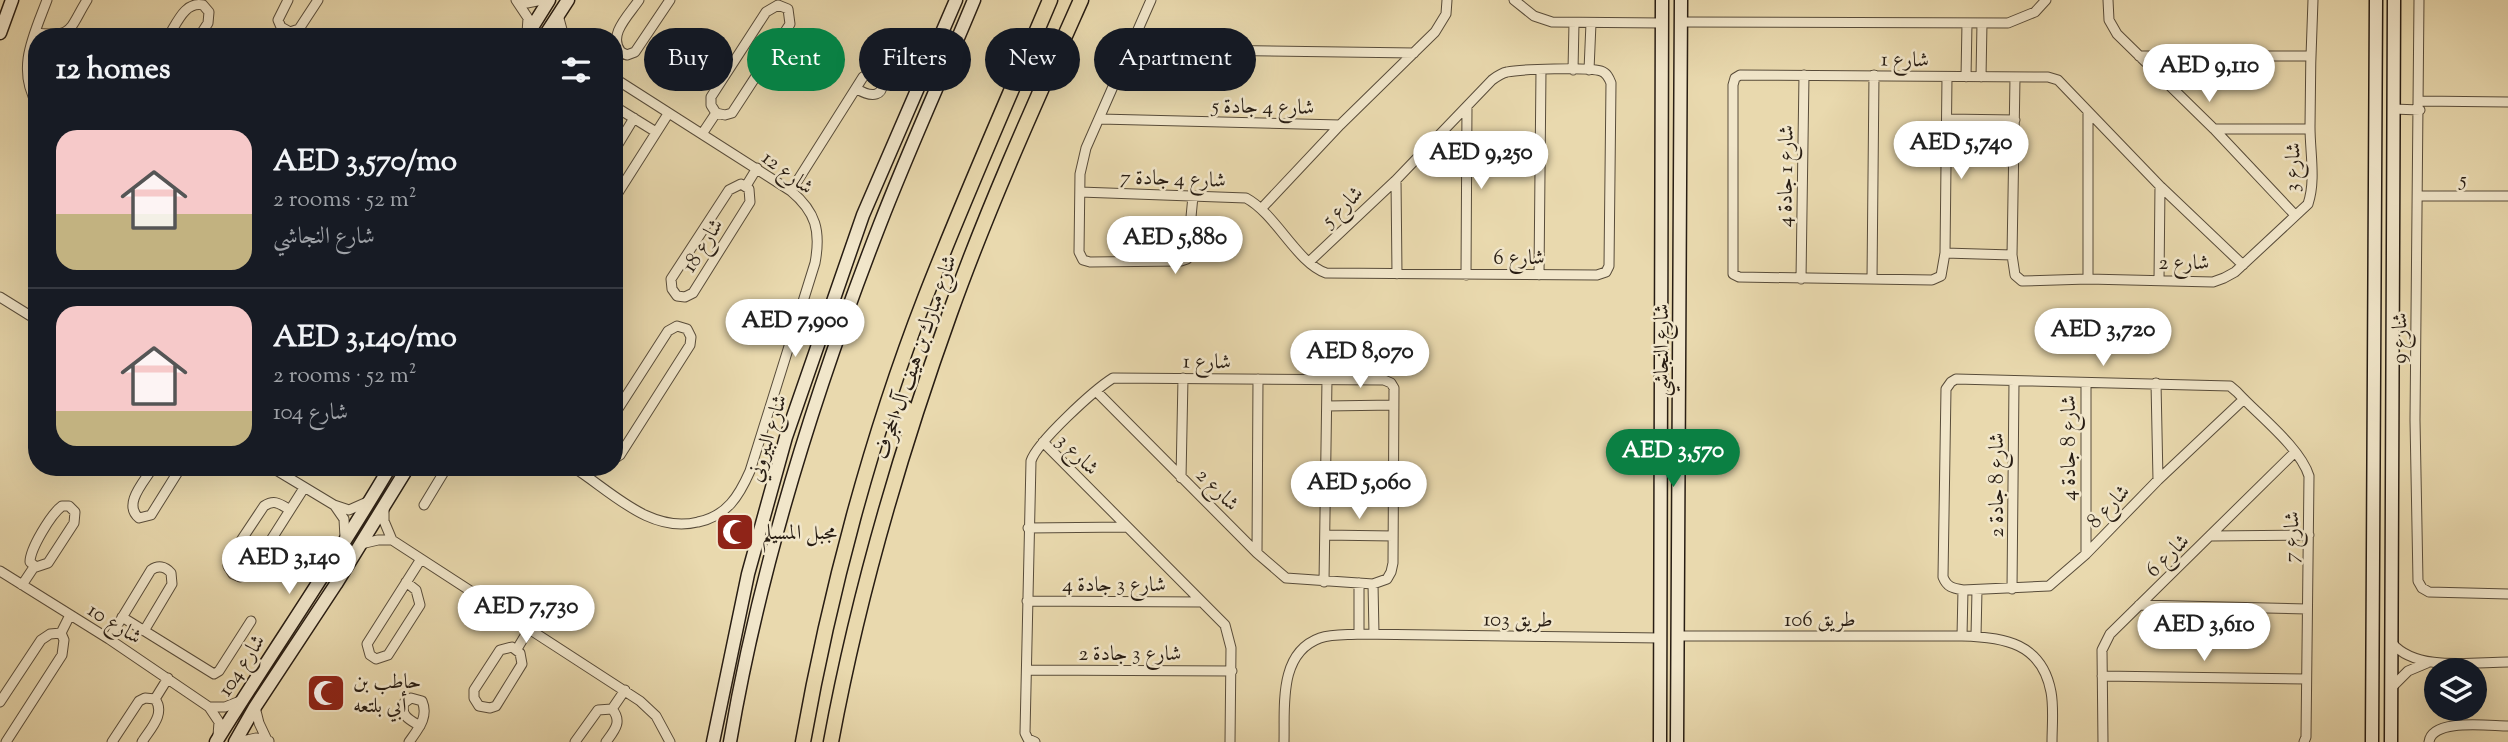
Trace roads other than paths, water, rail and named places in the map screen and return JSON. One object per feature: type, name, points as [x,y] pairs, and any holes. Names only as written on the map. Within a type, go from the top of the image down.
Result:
[{"type":"main road","points":[[1034,28],[1038,0]]},
{"type":"main road","name":"شارع مبارك بن هيف آل الحجرف","points":[[1038,28],[1050,0]]},
{"type":"main road","name":"شارع مبارك بن هيف آل الحجرف","points":[[831,742],[865,588],[922,394],[970,262],[1081,0]]},
{"type":"main road","name":"شارع مبارك بن هيف آل الحجرف","points":[[803,742],[811,695],[841,568],[888,407],[925,298],[1011,91]]},
{"type":"main road","points":[[949,243],[948,257],[953,266],[963,266],[970,262]]},
{"type":"main road","points":[[888,407],[900,404],[907,411],[892,489]]},
{"type":"street","points":[[0,33],[12,0]]},
{"type":"street","points":[[37,28],[47,0]]},
{"type":"street","points":[[70,28],[87,0]]},
{"type":"street","points":[[283,28],[278,20],[288,0]]},
{"type":"street","points":[[300,28],[317,0]]},
{"type":"street","points":[[518,0],[527,3],[542,0]]},
{"type":"street","points":[[518,0],[528,18],[527,28]]},
{"type":"street","points":[[531,28],[549,0]]},
{"type":"street","points":[[550,28],[568,0]]},
{"type":"street","points":[[621,28],[639,0]]},
{"type":"street","points":[[623,53],[627,55],[635,52],[670,0]]},
{"type":"street","name":"شارع البيروني","points":[[713,742],[748,574],[786,437],[863,215],[956,0]]},
{"type":"street","name":"شارع البيروني","points":[[730,742],[748,652],[802,447],[880,223],[974,0]]},
{"type":"street","points":[[1139,28],[1152,0]]},
{"type":"street","points":[[1261,209],[1340,125],[1435,32],[1446,14],[1447,0]]},
{"type":"street","points":[[1514,0],[1534,16],[1552,22],[1661,23]]},
{"type":"street","name":"شارع النجاشي","points":[[1661,741],[1662,0]]},
{"type":"street","name":"شارع النجاشي","points":[[1677,742],[1681,0]]},
{"type":"street","points":[[1681,22],[2008,23],[2035,12],[2046,0]]},
{"type":"street","points":[[2108,0],[2112,28],[2214,129],[2295,215]]},
{"type":"street","name":"شارع 3","points":[[2242,265],[2308,204],[2312,184],[2310,129],[2313,0]]},
{"type":"street","points":[[2372,742],[2376,0]]},
{"type":"street","points":[[2388,741],[2392,687],[2394,0]]},
{"type":"street","name":"شارع 9","points":[[2419,0],[2415,420],[2418,580],[2422,588],[2429,593],[2508,594]]},
{"type":"street","points":[[174,28],[187,8],[196,3],[203,5],[209,12],[205,28]]},
{"type":"street","points":[[778,5],[784,7],[790,13],[790,24],[732,113],[724,116],[716,113],[711,105],[711,97],[766,12],[778,5]]},
{"type":"street","points":[[558,15],[562,28]]},
{"type":"street","points":[[1573,70],[1574,23]]},
{"type":"street","points":[[1589,70],[1591,23]]},
{"type":"street","points":[[1966,77],[1967,23]]},
{"type":"street","points":[[1981,77],[1982,23]]},
{"type":"street","points":[[28,51],[28,81]]},
{"type":"street","points":[[1256,51],[1414,53]]},
{"type":"street","points":[[2139,57],[2311,56]]},
{"type":"street","points":[[1539,275],[1541,70]]},
{"type":"street","name":"شارع 5","points":[[1309,262],[1396,180],[1492,79],[1505,72],[1541,70],[1589,70],[1601,71],[1607,75]]},
{"type":"street","name":"شارع 6","points":[[1261,209],[1309,262],[1326,273],[1597,275],[1606,272],[1609,266],[1611,83],[1607,75]]},
{"type":"street","name":"شارع 1","points":[[1740,75],[1874,75],[1947,77],[1943,273],[1937,279],[1801,279],[1739,277],[1732,274],[1735,78],[1740,75]]},
{"type":"street","name":"شارع 1 جادة 4","points":[[1801,279],[1804,75]]},
{"type":"street","points":[[1872,279],[1874,75]]},
{"type":"street","name":"شارع 2","points":[[1947,77],[2048,77],[2058,80],[2160,186],[2242,265],[2224,278],[2213,282],[2088,279],[2022,281],[2015,275],[2012,255]]},
{"type":"street","points":[[1945,253],[2012,255],[2015,78]]},
{"type":"street","name":"شارع 12","points":[[587,477],[638,512],[669,525],[687,525],[720,514],[732,504],[741,491],[811,276],[818,245],[812,214],[804,202],[791,191],[623,84]]},
{"type":"street","points":[[791,191],[856,89]]},
{"type":"street","points":[[1112,91],[1086,148],[1080,174],[1079,252],[1083,260],[1181,261],[1187,258],[1193,196]]},
{"type":"street","points":[[2393,109],[2420,105],[2508,102]]},
{"type":"street","points":[[1466,275],[1467,106]]},
{"type":"street","points":[[623,111],[656,132]]},
{"type":"street","points":[[2088,112],[2088,279]]},
{"type":"street","points":[[702,134],[716,113]]},
{"type":"street","points":[[623,185],[668,114]]},
{"type":"street","points":[[623,136],[634,118]]},
{"type":"street","points":[[1947,119],[2015,120]]},
{"type":"street","name":"شارع 4 جادة 5","points":[[1100,120],[1340,125]]},
{"type":"street","points":[[2214,129],[2310,129]]},
{"type":"street","points":[[895,141],[902,151],[911,150]]},
{"type":"street","points":[[886,165],[898,165],[901,173]]},
{"type":"street","name":"شارع 18","points":[[746,186],[757,168]]},
{"type":"street","points":[[1396,180],[1397,274]]},
{"type":"street","name":"شارع 18","points":[[738,185],[746,186],[750,192],[750,202],[693,293],[684,297],[677,296],[671,279],[729,190],[738,185]]},
{"type":"street","points":[[2159,280],[2160,186]]},
{"type":"street","name":"شارع 4 جادة 7","points":[[1080,192],[1246,198],[1261,209]]},
{"type":"street","name":"5","points":[[2418,196],[2508,196]]},
{"type":"street","points":[[2374,262],[2380,264],[2385,271],[2385,305],[2393,319]]},
{"type":"street","points":[[1,298],[28,314]]},
{"type":"street","points":[[623,401],[668,331],[677,326],[687,329],[691,337],[690,345],[623,451]]},
{"type":"street","name":"شارع 1","points":[[1043,442],[1096,391],[1113,379],[1121,377],[1384,380],[1394,388],[1394,405]]},
{"type":"street","points":[[1181,478],[1183,378]]},
{"type":"street","points":[[1257,553],[1258,379]]},
{"type":"street","points":[[1324,582],[1327,379]]},
{"type":"street","points":[[1976,636],[1977,590],[1963,590],[1946,584],[1943,577],[1946,388],[1951,382],[2230,386],[2244,399]]},
{"type":"street","name":"شارع 8 جادة 2","points":[[2012,589],[2014,382]]},
{"type":"street","name":"شارع 8 جادة 4","points":[[2086,383],[2086,554]]},
{"type":"street","points":[[2156,383],[2158,480]]},
{"type":"street","name":"شارع 2","points":[[1096,391],[1257,553],[1286,578],[1373,584]]},
{"type":"street","name":"شارع 8","points":[[1977,590],[2049,586],[2086,554],[2158,480],[2244,399]]},
{"type":"street","name":"شارع 7","points":[[2244,399],[2295,452],[2309,476],[2304,742]]},
{"type":"street","points":[[1327,406],[1394,405],[1391,572],[1387,579],[1373,584],[1374,634]]},
{"type":"street","name":"شارع 3","points":[[1035,742],[1028,739],[1025,733],[1028,528],[1031,461],[1043,442],[1225,625],[1231,648],[1232,671],[1230,742]]},
{"type":"street","name":"شارع 6","points":[[2103,742],[2104,644],[2110,634],[2295,452]]},
{"type":"street","points":[[148,476],[132,504],[133,512],[139,518],[151,515],[175,476]]},
{"type":"street","points":[[286,476],[334,505],[354,509],[371,499]]},
{"type":"street","name":"شارع 104","points":[[217,740],[385,476]]},
{"type":"street","name":"شارع 104","points":[[237,742],[255,707],[402,476]]},
{"type":"street","points":[[424,505],[442,476]]},
{"type":"street","points":[[1660,482],[1668,488],[1679,484]]},
{"type":"street","points":[[290,510],[278,502],[264,506],[230,557],[228,566],[233,574],[240,577],[250,573],[304,488]]},
{"type":"street","points":[[334,505],[344,519],[345,541]]},
{"type":"street","points":[[1661,510],[1670,505],[1679,512]]},
{"type":"street","points":[[62,506],[71,506],[76,516],[74,523],[48,563],[42,567],[34,566],[30,562],[30,555],[55,511],[62,506]]},
{"type":"street","points":[[384,506],[384,521],[392,540]]},
{"type":"street","points":[[1028,528],[1127,527]]},
{"type":"street","points":[[1325,535],[1393,536]]},
{"type":"street","points":[[2211,536],[2309,536]]},
{"type":"street","points":[[361,544],[392,540],[625,690],[656,716],[670,742]]},
{"type":"street","points":[[406,582],[416,590],[420,605],[388,655],[376,659],[370,655],[367,644],[406,582],[421,559]]},
{"type":"street","points":[[22,585],[34,566]]},
{"type":"street","points":[[109,639],[151,570],[157,567],[166,568],[172,577],[172,584],[144,631]]},
{"type":"street","name":"شارع 10","points":[[0,571],[109,639],[209,707]]},
{"type":"street","points":[[1359,583],[1359,634]]},
{"type":"street","points":[[1962,636],[1963,590]]},
{"type":"street","points":[[304,633],[316,605],[314,599],[309,596]]},
{"type":"street","name":"شارع 3 جادة 4","points":[[1027,601],[1202,602]]},
{"type":"street","points":[[2140,606],[2307,609]]},
{"type":"street","points":[[6,742],[62,655],[64,644],[61,633],[70,615]]},
{"type":"street","points":[[122,617],[214,674],[219,671],[251,621]]},
{"type":"street","points":[[517,649],[529,629]]},
{"type":"street","points":[[0,702],[41,640],[50,634],[61,633]]},
{"type":"street","name":"طريق 103","points":[[1284,742],[1287,671],[1295,657],[1318,639],[1359,634],[1661,638]]},
{"type":"street","name":"طريق 106","points":[[1678,636],[1976,636],[2016,643],[2039,663],[2048,679],[2052,695],[2052,742]]},
{"type":"street","points":[[2392,643],[2405,655],[2424,661]]},
{"type":"street","points":[[512,647],[517,649],[523,664],[496,706],[479,706],[474,698],[474,690],[500,650],[512,647]]},
{"type":"street","points":[[2487,662],[2508,662]]},
{"type":"street","points":[[2392,687],[2408,671],[2424,664]]},
{"type":"street","name":"شارع 3 جادة 2","points":[[1027,670],[1232,671]]},
{"type":"street","points":[[2102,676],[2306,679]]},
{"type":"street","points":[[155,699],[168,678]]},
{"type":"street","points":[[2372,679],[2377,684],[2388,741]]},
{"type":"street","points":[[612,709],[625,690]]},
{"type":"street","points":[[112,742],[139,701],[145,698],[155,699]]},
{"type":"street","points":[[142,742],[159,716],[160,708],[155,699]]},
{"type":"street","points":[[209,707],[225,707],[240,701]]},
{"type":"street","points":[[209,707],[219,722],[217,740]]},
{"type":"street","points":[[255,707],[259,723],[269,741]]},
{"type":"street","points":[[575,742],[598,710],[612,709]]},
{"type":"street","points":[[606,742],[618,725],[618,718],[612,709]]},
{"type":"street","points":[[409,742],[420,726]]},
{"type":"street","points":[[2429,742],[2430,736],[2437,729],[2450,726],[2508,726]]},
{"type":"street","points":[[237,742],[256,738],[269,741]]},
{"type":"place","name":"مجبل المسيلم","points":[[735,532]]},
{"type":"place","name":"حاطب بن أبي بلتعه","points":[[326,693]]}]
